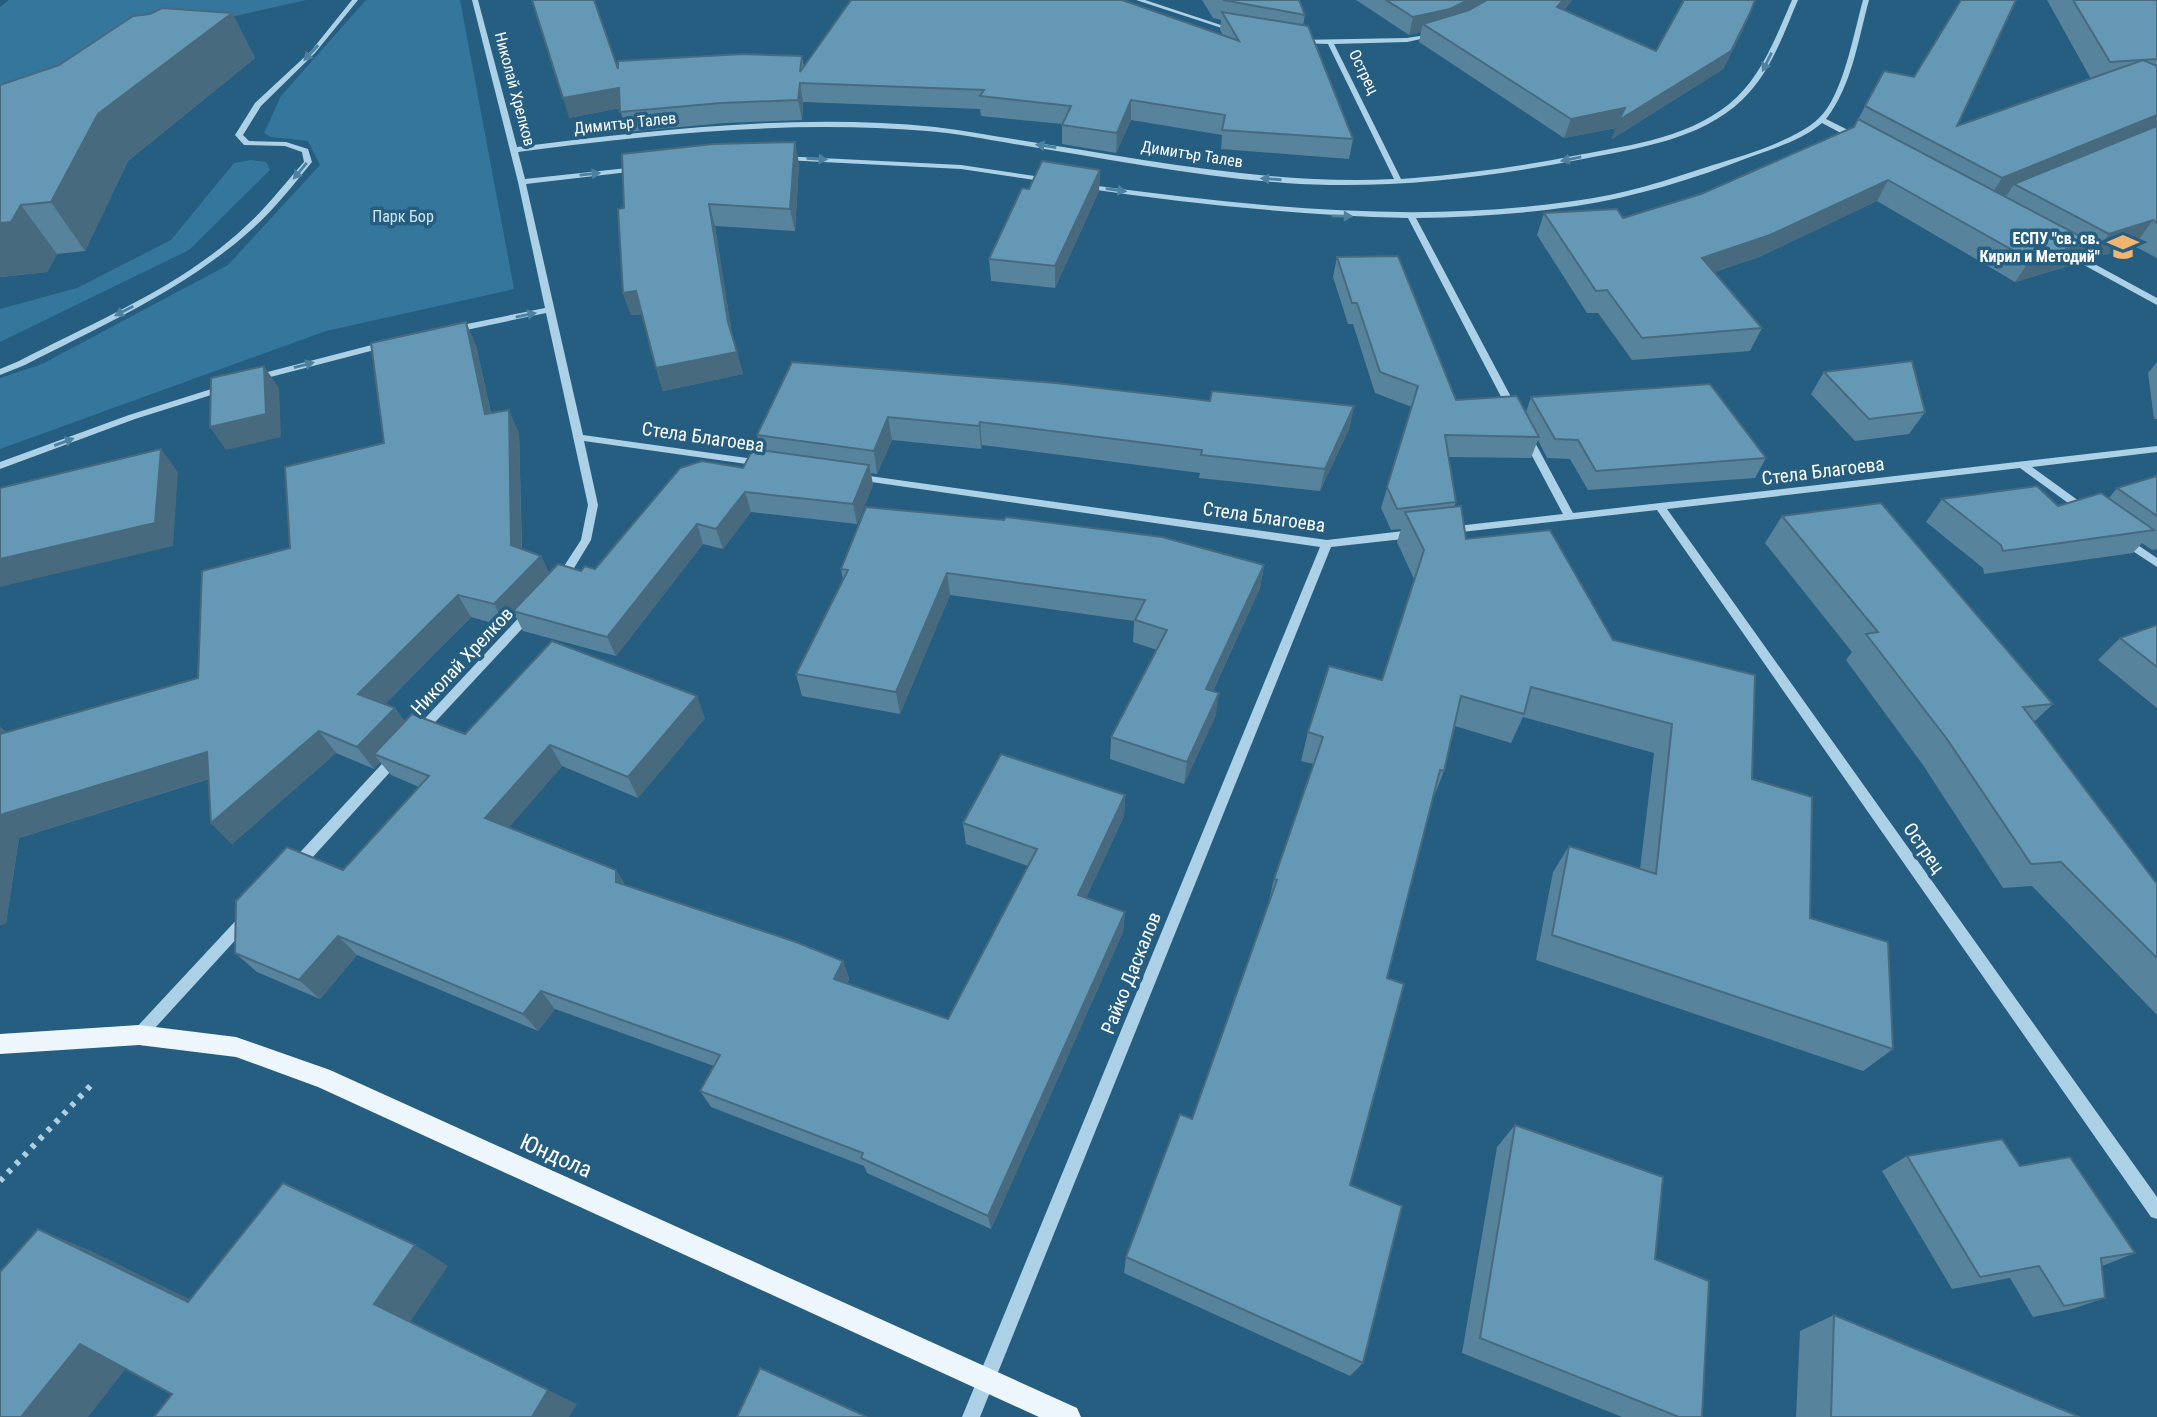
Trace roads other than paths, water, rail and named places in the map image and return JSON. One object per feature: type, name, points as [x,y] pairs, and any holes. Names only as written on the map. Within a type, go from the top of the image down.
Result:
[{"type":"main road","name":"Юндола","points":[[0,1044],[139,1035],[236,1047],[322,1079],[1068,1417]]},
{"type":"street","points":[[0,372],[176,282],[250,227],[308,162],[305,151],[286,144],[247,143],[239,135],[258,105],[313,52],[355,0]]},
{"type":"street","name":"Николай Хрелков","points":[[475,0],[522,182],[593,505],[586,540],[553,587]]},
{"type":"street","points":[[1139,0],[1249,35]]},
{"type":"street","name":"Димитър Талев","points":[[514,150],[709,128],[862,124],[928,128],[1243,177],[1319,183],[1460,178],[1537,166],[1657,141],[1700,125],[1737,101],[1763,71],[1795,0]]},
{"type":"street","points":[[1079,185],[1322,215],[1411,217],[1499,212],[1581,203],[1655,187],[1719,167],[1779,143],[1822,120],[1836,100],[1866,0]]},
{"type":"street","points":[[1330,42],[1407,40],[1444,33]]},
{"type":"street","name":"Острец","points":[[1290,41],[1330,42],[1398,180]]},
{"type":"street","points":[[1822,120],[1869,145]]},
{"type":"street","points":[[773,158],[961,167],[1052,181]]},
{"type":"street","points":[[522,182],[652,168]]},
{"type":"street","points":[[1411,217],[1570,517]]},
{"type":"street","points":[[2060,248],[2157,302]]},
{"type":"street","points":[[443,332],[550,310]]},
{"type":"street","points":[[248,380],[403,341]]},
{"type":"street","points":[[0,466],[132,417],[235,384]]},
{"type":"street","name":"Стела Благоева","points":[[577,437],[768,464]]},
{"type":"street","name":"Стела Благоева","points":[[1435,532],[2157,449]]},
{"type":"street","points":[[2023,465],[2101,523]]},
{"type":"street","name":"Стела Благоева","points":[[849,476],[1327,544],[1421,533]]},
{"type":"street","name":"Острец","points":[[1660,508],[2157,1211]]},
{"type":"street","points":[[2112,531],[2157,563]]},
{"type":"street","name":"Райко Даскалов","points":[[971,1417],[1327,544]]},
{"type":"street","name":"Николай Хрелков","points":[[412,740],[535,608]]},
{"type":"street","points":[[290,872],[403,750]]},
{"type":"street","points":[[139,1035],[252,913]]},
{"type":"place","name":"ЕСПУ \"св. св. Кирил и Методий\"","points":[[2123,247]]},
{"type":"park label","name":"Парк Бор","points":[[403,216]]}]
